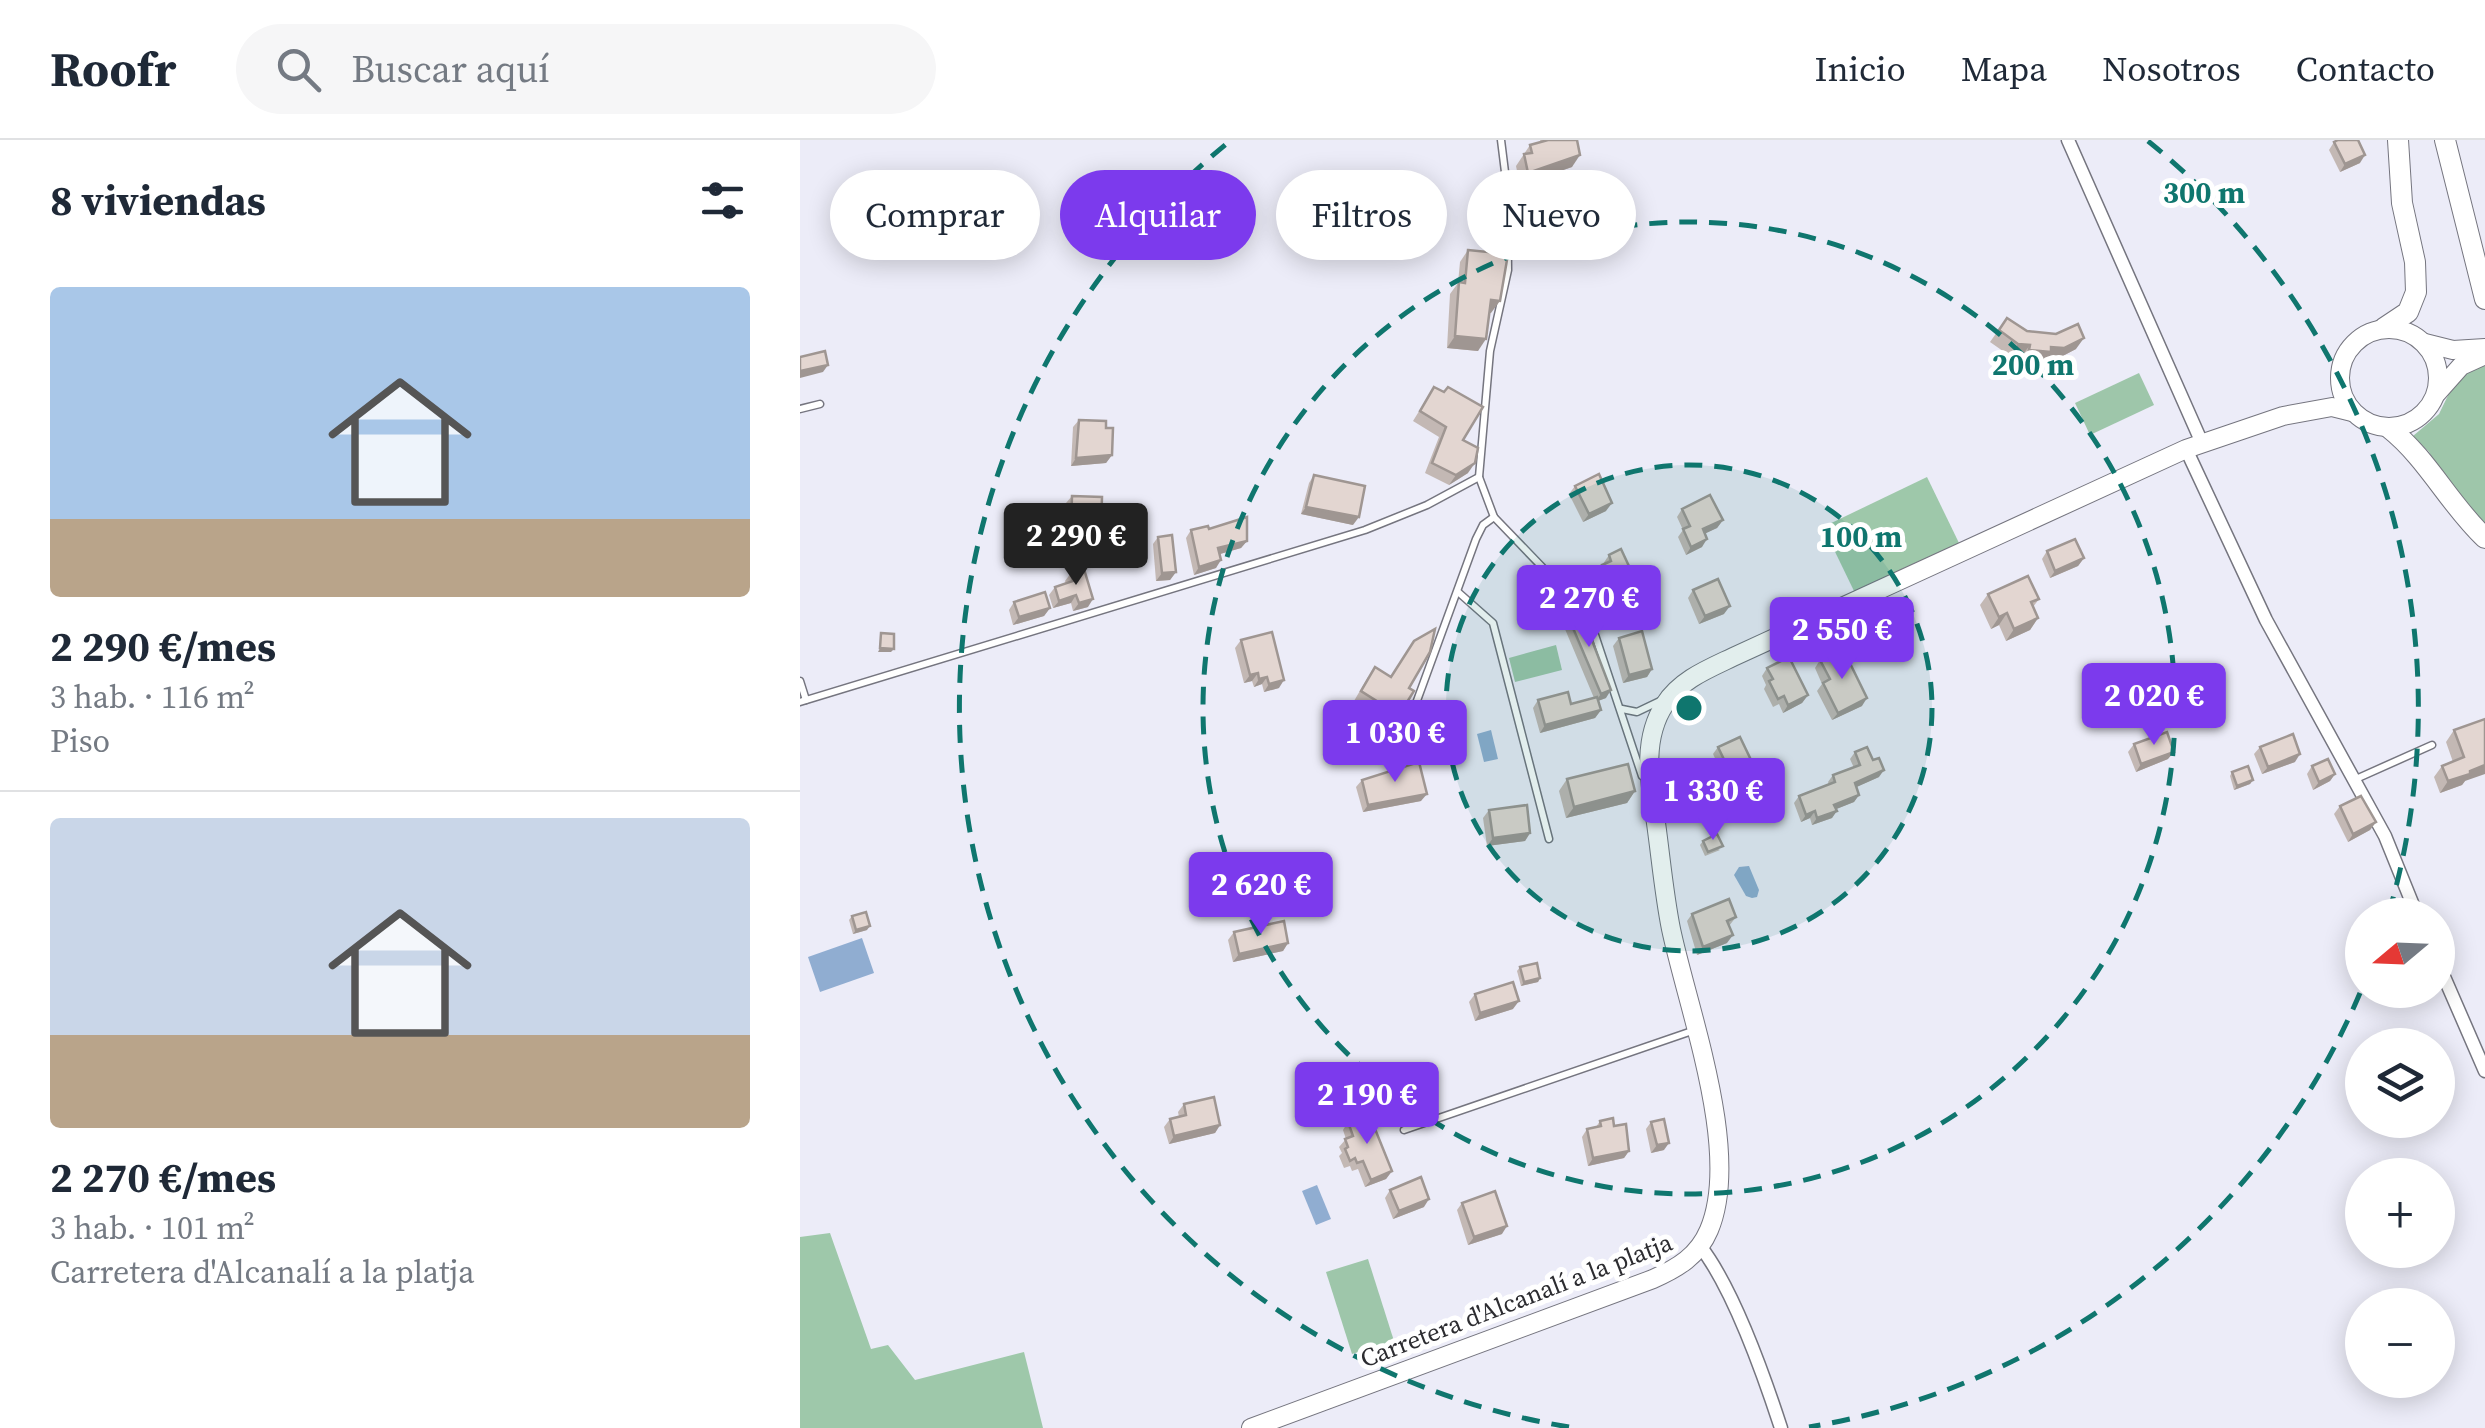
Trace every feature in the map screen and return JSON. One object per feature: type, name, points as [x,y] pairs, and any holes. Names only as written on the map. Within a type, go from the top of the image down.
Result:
[{"type":"main road","points":[[2398,140],[2402,203],[2416,292],[2408,312],[2354,342],[2340,370],[2340,385],[2352,412],[2363,421],[2390,428],[2414,450],[2485,538]]},
{"type":"main road","points":[[2445,140],[2485,299]]},
{"type":"main road","points":[[2384,328],[2413,334],[2424,343],[2439,376],[2436,393]]},
{"type":"main road","points":[[2424,343],[2453,350],[2485,351]]},
{"type":"main road","points":[[2390,428],[2418,418],[2460,366],[2485,351]]},
{"type":"main road","name":"Carretera d'Alcanalí a la platja","points":[[1251,1428],[1673,1270],[1700,1246],[1716,1204],[1718,1152],[1696,1030],[1671,931],[1649,769],[1655,722],[1681,686],[1733,657],[2194,446],[2282,416],[2322,396],[2340,370]]},
{"type":"main road","name":"Carretera d'Alcanalí a la platja","points":[[2282,416],[2332,407],[2352,412]]},
{"type":"street","points":[[2068,140],[2266,620],[2385,836],[2409,898]]},
{"type":"street","points":[[2455,1001],[2485,1071]]},
{"type":"street","points":[[1700,1246],[1714,1264],[1768,1388],[1781,1428]]},
{"type":"lane","points":[[1501,140],[1507,188],[1508,270],[1490,351],[1479,478],[1494,517],[1585,614],[1598,636],[1656,822]]},
{"type":"lane","points":[[800,409],[820,404]]},
{"type":"lane","points":[[800,681],[803,701],[1365,530],[1427,506],[1479,478]]},
{"type":"lane","points":[[1406,728],[1476,539],[1494,517]]},
{"type":"lane","points":[[1458,592],[1494,623],[1549,839]]},
{"type":"lane","points":[[1622,709],[1637,712],[1681,686]]},
{"type":"lane","points":[[2356,780],[2432,745]]},
{"type":"lane","points":[[1404,1130],[1696,1030]]},
{"type":"green space","points":[[2485,362],[2485,529],[2447,485],[2429,452],[2413,436],[2439,414],[2456,379]]},
{"type":"green space","points":[[2139,373],[2154,405],[2090,435],[2075,403]]},
{"type":"green space","points":[[1927,477],[1959,543],[1854,591],[1823,527]]},
{"type":"green space","points":[[1556,645],[1562,670],[1515,682],[1509,658]]},
{"type":"green space","points":[[830,1233],[871,1349],[888,1345],[915,1380],[1024,1352],[1043,1428],[800,1428],[800,1237]]},
{"type":"green space","points":[[1368,1259],[1394,1341],[1352,1354],[1326,1272]]},
{"type":"water","points":[[1491,730],[1498,759],[1484,762],[1477,734]]},
{"type":"water","points":[[1749,866],[1759,890],[1757,897],[1752,898],[1746,896],[1734,875],[1739,867]]},
{"type":"water","points":[[862,938],[874,973],[820,992],[808,957]]},
{"type":"water","points":[[1317,1185],[1331,1219],[1316,1225],[1302,1191]]},
{"type":"building","points":[[1548,140],[1577,140],[1580,155],[1527,170],[1524,154],[1532,153],[1530,145]]},
{"type":"building","points":[[2358,140],[2365,155],[2345,164],[2334,142]]},
{"type":"building","points":[[1467,260],[1507,260],[1500,301],[1491,300],[1486,339],[1455,336],[1459,282],[1465,283]]},
{"type":"building","points":[[2007,318],[2027,331],[2056,334],[2078,324],[2084,338],[2064,348],[2051,347],[2051,352],[2029,350],[2030,345],[2018,344],[1999,330]]},
{"type":"building","points":[[825,351],[828,365],[800,371],[800,357]]},
{"type":"building","points":[[1434,387],[1444,392],[1448,387],[1483,407],[1463,440],[1478,448],[1475,463],[1456,475],[1432,463],[1446,427],[1420,411]]},
{"type":"building","points":[[1079,420],[1106,421],[1106,428],[1113,428],[1112,455],[1076,458]]},
{"type":"building","points":[[1599,474],[1612,503],[1589,514],[1575,486]]},
{"type":"building","points":[[1314,475],[1365,486],[1359,517],[1306,507]]},
{"type":"building","points":[[1710,495],[1723,520],[1703,529],[1707,539],[1691,547],[1683,529],[1690,526],[1682,509]]},
{"type":"building","points":[[1072,496],[1102,497],[1101,529],[1071,528]]},
{"type":"building","points":[[1247,517],[1247,541],[1218,548],[1221,560],[1199,567],[1191,530],[1208,526],[1209,529]]},
{"type":"building","points":[[1172,535],[1176,572],[1162,573],[1158,537]]},
{"type":"building","points":[[2075,539],[2084,558],[2055,571],[2047,551]]},
{"type":"building","points":[[1621,549],[1634,577],[1609,589],[1602,565],[1611,561],[1609,555]]},
{"type":"building","points":[[1084,569],[1093,599],[1079,603],[1076,595],[1059,601],[1055,587],[1073,581],[1071,573]]},
{"type":"building","points":[[2028,576],[2039,599],[2031,602],[2038,618],[2014,629],[2007,613],[1999,617],[1988,594]]},
{"type":"building","points":[[1718,579],[1730,606],[1705,616],[1693,590]]},
{"type":"building","points":[[1045,592],[1050,608],[1019,617],[1014,602]]},
{"type":"building","points":[[1580,609],[1611,690],[1601,694],[1567,614]]},
{"type":"building","points":[[1435,629],[1430,652],[1409,688],[1414,691],[1399,715],[1361,691],[1375,667],[1391,677],[1414,641]]},
{"type":"building","points":[[1642,631],[1652,669],[1629,675],[1619,638]]},
{"type":"building","points":[[1272,632],[1284,680],[1269,684],[1267,677],[1250,675],[1241,640]]},
{"type":"building","points":[[881,633],[894,634],[894,649],[880,648]]},
{"type":"building","points":[[1843,649],[1867,698],[1838,713],[1823,683],[1830,679],[1820,660]]},
{"type":"building","points":[[1789,657],[1808,695],[1788,705],[1784,696],[1778,699],[1767,668]]},
{"type":"building","points":[[1568,692],[1571,704],[1597,697],[1601,710],[1545,725],[1538,700]]},
{"type":"building","points":[[2485,719],[2485,765],[2448,781],[2442,766],[2464,757],[2454,730]]},
{"type":"building","points":[[2167,732],[2174,752],[2141,764],[2134,744]]},
{"type":"building","points":[[2293,734],[2300,754],[2268,767],[2260,747]]},
{"type":"building","points":[[1740,737],[1764,787],[1742,797],[1718,747]]},
{"type":"building","points":[[1867,747],[1873,760],[1879,758],[1884,770],[1855,783],[1859,795],[1834,805],[1837,811],[1817,818],[1815,811],[1806,815],[1799,796],[1835,782],[1833,775],[1860,765],[1855,752]]},
{"type":"building","points":[[2328,759],[2335,774],[2319,782],[2312,766]]},
{"type":"building","points":[[1419,762],[1427,794],[1368,805],[1362,780]]},
{"type":"building","points":[[1628,764],[1635,791],[1574,807],[1567,779]]},
{"type":"building","points":[[2248,766],[2253,780],[2237,786],[2232,772]]},
{"type":"building","points":[[2361,796],[2376,822],[2353,834],[2340,806]]},
{"type":"building","points":[[1527,805],[1530,833],[1493,838],[1489,810]]},
{"type":"building","points":[[1717,834],[1723,846],[1708,852],[1703,841]]},
{"type":"building","points":[[1729,899],[1736,917],[1727,921],[1733,935],[1703,947],[1692,914]]},
{"type":"building","points":[[866,912],[870,926],[856,930],[852,916]]},
{"type":"building","points":[[1284,921],[1288,943],[1239,954],[1234,932]]},
{"type":"building","points":[[1537,963],[1540,978],[1524,982],[1520,967]]},
{"type":"building","points":[[1513,982],[1519,1001],[1480,1013],[1475,994]]},
{"type":"building","points":[[1214,1097],[1220,1125],[1174,1136],[1170,1119],[1186,1115],[1184,1104]]},
{"type":"building","points":[[1369,1114],[1392,1171],[1371,1180],[1363,1161],[1350,1161],[1345,1149],[1345,1139],[1353,1136],[1348,1122]]},
{"type":"building","points":[[1613,1118],[1614,1126],[1626,1124],[1629,1151],[1593,1158],[1587,1129]]},
{"type":"building","points":[[1664,1119],[1669,1143],[1657,1145],[1651,1122]]},
{"type":"building","points":[[1421,1177],[1429,1199],[1399,1211],[1390,1190]]},
{"type":"building","points":[[1495,1191],[1507,1226],[1474,1237],[1462,1203]]}]
